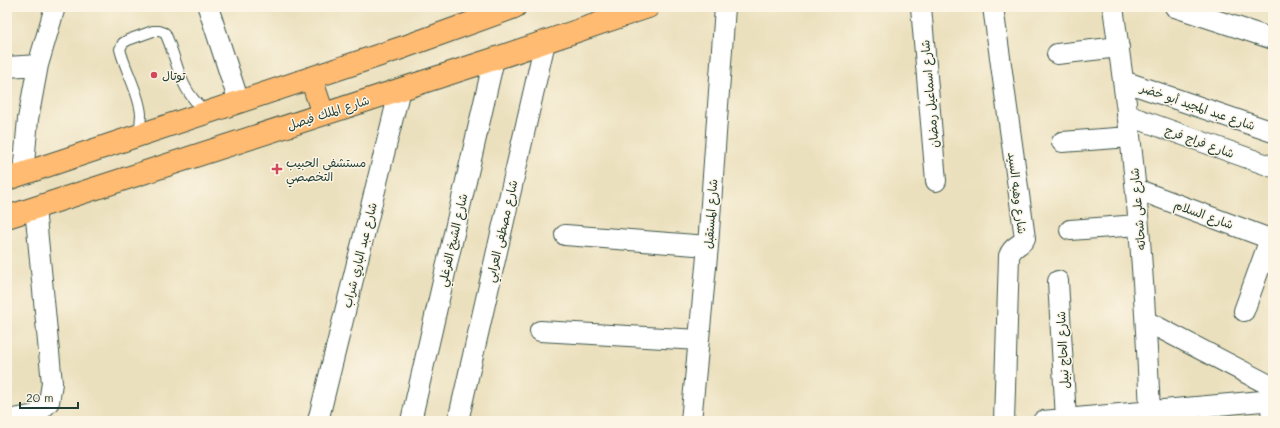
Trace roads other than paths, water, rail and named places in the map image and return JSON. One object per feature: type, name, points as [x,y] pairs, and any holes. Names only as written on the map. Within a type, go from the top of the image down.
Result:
[{"type":"main road","points":[[15,176],[404,47],[515,7]]},
{"type":"main road","name":"شارع الملك فيصل","points":[[7,217],[494,59],[648,7]]},
{"type":"main road","points":[[311,78],[322,114]]},
{"type":"street","points":[[15,176],[38,65],[56,7]]},
{"type":"street","points":[[208,7],[239,102]]},
{"type":"street","name":"شارع المستقبل","points":[[691,421],[708,246],[725,7]]},
{"type":"street","name":"شارع اسماعيل رمضان","points":[[921,7],[936,180]]},
{"type":"street","name":"شارع وهبه السيد","points":[[993,7],[1025,238],[1023,242],[1012,248],[1009,256],[1004,421]]},
{"type":"street","name":"شارع على شحاته","points":[[1113,7],[1136,189],[1146,321],[1150,412]]},
{"type":"street","points":[[1175,7],[1273,39]]},
{"type":"street","name":"شارع مصطفى العرابي","points":[[458,421],[545,42]]},
{"type":"street","points":[[1058,54],[1119,48]]},
{"type":"street","name":"شارع الشيخ الفرغلي","points":[[411,421],[494,59]]},
{"type":"street","points":[[7,67],[38,65]]},
{"type":"street","name":"شارع عبد المجيد أبو خضر","points":[[1123,81],[1273,132]]},
{"type":"street","name":"شارع عبد الباري شراب","points":[[318,421],[400,89]]},
{"type":"street","name":"شارع فراج فرج","points":[[1127,115],[1273,168]]},
{"type":"street","points":[[1062,142],[1130,137]]},
{"type":"street","name":"شارع السلام","points":[[1136,189],[1271,239]]},
{"type":"street","points":[[7,420],[36,415],[49,402],[52,383],[35,208]]},
{"type":"street","points":[[1070,230],[1138,225]]},
{"type":"street","points":[[565,235],[708,246]]},
{"type":"street","points":[[1244,311],[1271,239]]},
{"type":"street","name":"شارع الحاج نبيل","points":[[1058,281],[1066,419]]},
{"type":"street","points":[[1146,321],[1273,396]]},
{"type":"street","points":[[540,331],[699,340]]},
{"type":"street","points":[[1043,421],[1108,418],[1150,412],[1196,414],[1273,396]]},
{"type":"street","points":[[1271,421],[1273,396]]},
{"type":"lane","points":[[138,135],[141,124],[141,113],[120,49],[123,43],[128,40],[153,31],[165,33],[188,91],[198,105],[208,112]]},
{"type":"place","name":"توتال","points":[[154,75]]},
{"type":"place","name":"مستشفى الحبيب التخصصي","points":[[277,169]]}]
